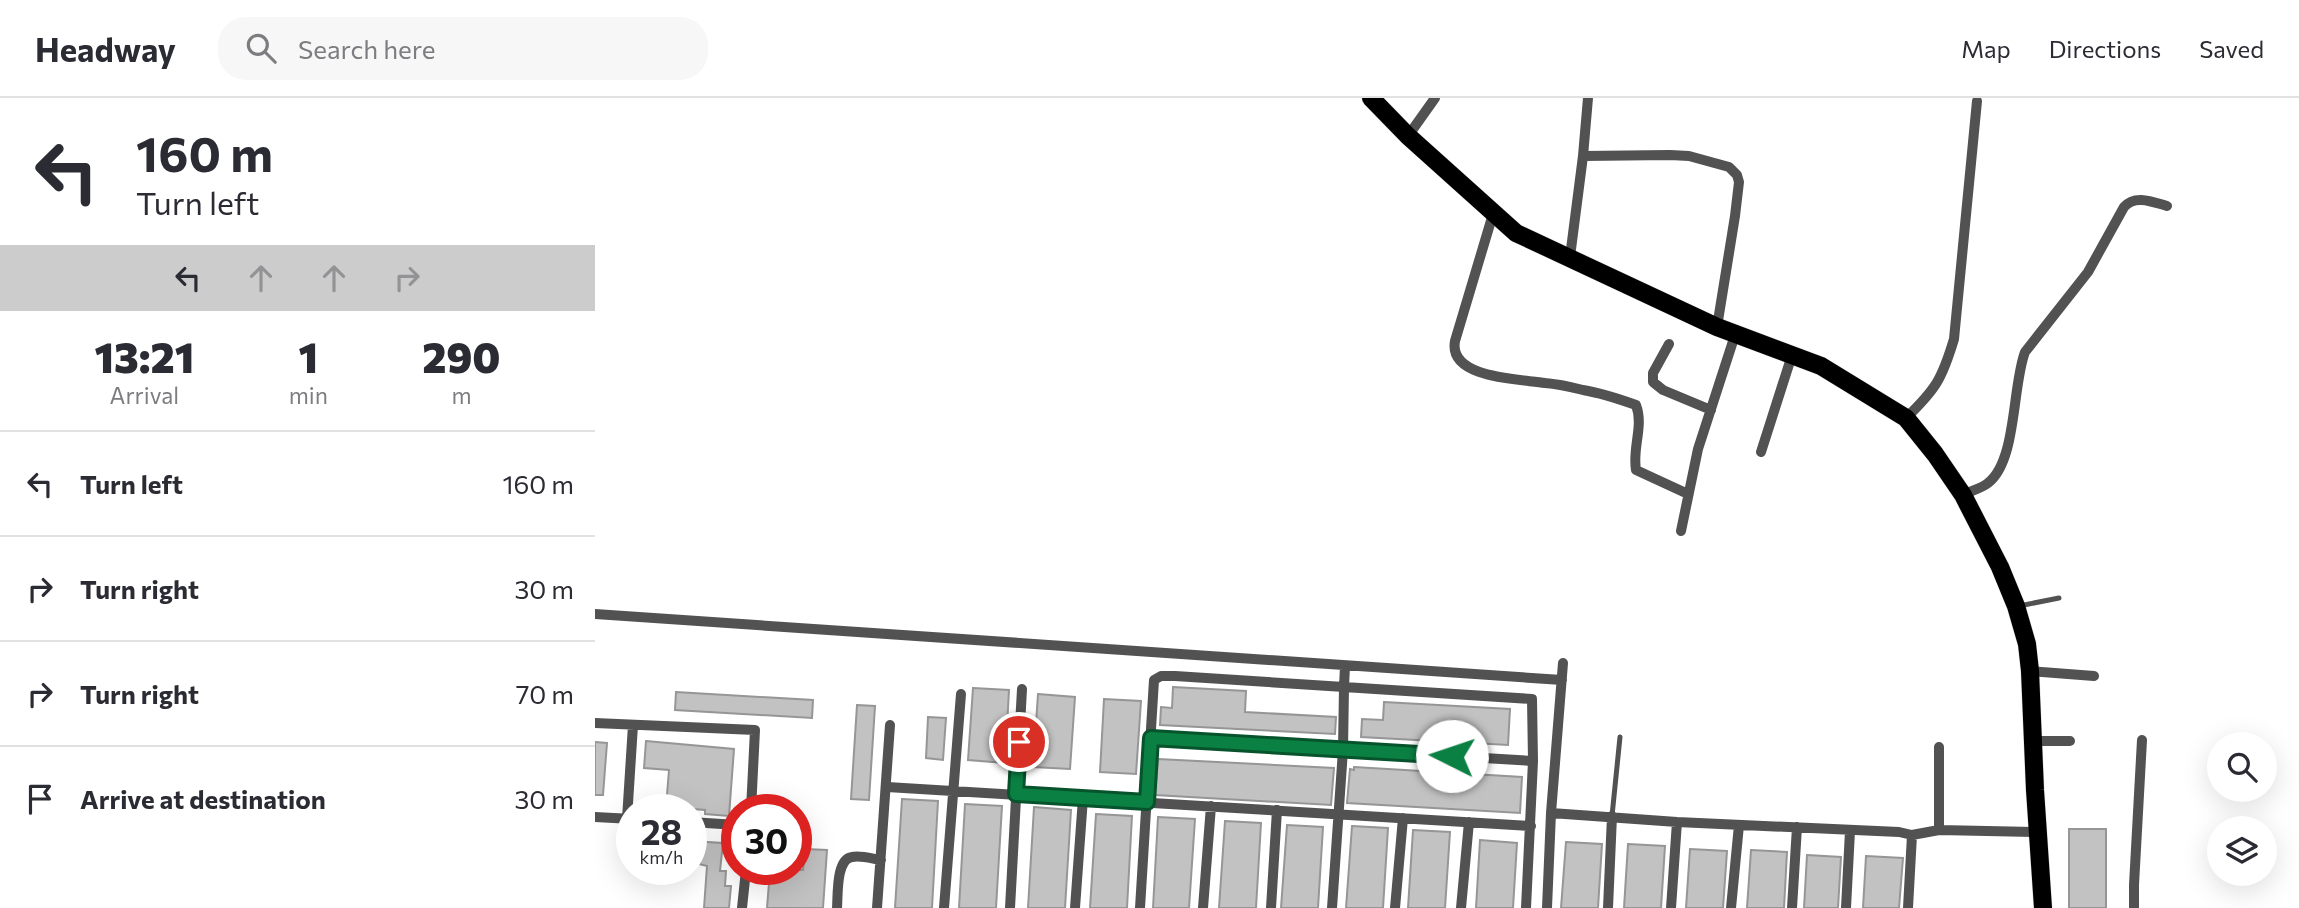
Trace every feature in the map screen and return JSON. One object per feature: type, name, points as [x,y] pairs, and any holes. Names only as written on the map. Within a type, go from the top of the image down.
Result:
[{"type":"main road","points":[[1371,98],[1408,136],[1516,233],[1735,335],[1821,366],[1906,418],[1963,495],[2000,567],[2016,606],[2027,644],[2043,908]]},
{"type":"street","points":[[1408,136],[1435,98]]},
{"type":"street","points":[[1570,257],[1588,98]]},
{"type":"street","points":[[1906,418],[1937,386],[1954,339],[1977,101]]},
{"type":"street","points":[[1583,156],[1689,156],[1729,167],[1737,175],[1739,182],[1735,216],[1717,327]]},
{"type":"street","points":[[1963,495],[1989,483],[1997,473],[2008,446],[2019,368],[2025,352],[2088,272],[2125,207],[2129,202],[2139,199],[2167,206]]},
{"type":"street","points":[[1493,214],[1455,341],[1457,356],[1481,373],[1589,391],[1636,405],[1639,411],[1636,470],[1688,495]]},
{"type":"street","points":[[1681,531],[1698,449],[1735,335]]},
{"type":"street","points":[[1669,344],[1653,373],[1653,382],[1664,390],[1711,410]]},
{"type":"street","points":[[1761,452],[1792,355]]},
{"type":"street","points":[[595,614],[1562,680]]},
{"type":"street","points":[[1547,908],[1551,813],[1563,663]]},
{"type":"street","points":[[1332,908],[1343,750],[1345,666]]},
{"type":"street","points":[[2030,670],[2094,676]]},
{"type":"street","points":[[1140,908],[1154,680],[1161,676],[1532,699],[1534,761],[1526,908]]},
{"type":"street","points":[[1010,908],[1022,689]]},
{"type":"street","points":[[944,908],[961,694]]},
{"type":"street","points":[[595,723],[755,730],[752,794]]},
{"type":"street","points":[[630,794],[633,725]]},
{"type":"street","points":[[877,908],[890,725]]},
{"type":"street","points":[[1151,738],[1534,761]]},
{"type":"street","points":[[2134,908],[2142,740]]},
{"type":"street","points":[[2034,741],[2070,741]]},
{"type":"street","points":[[1939,747],[1939,830]]},
{"type":"street","points":[[887,787],[1531,826]]},
{"type":"street","points":[[1075,908],[1083,799]]},
{"type":"street","points":[[1203,908],[1211,806]]},
{"type":"street","points":[[1271,908],[1277,810]]},
{"type":"street","points":[[1551,813],[1677,822],[1899,832],[1912,835],[1939,830],[2038,832]]},
{"type":"street","points":[[1608,908],[1612,816]]},
{"type":"street","points":[[595,817],[616,818]]},
{"type":"street","points":[[1395,908],[1403,818]]},
{"type":"street","points":[[1461,908],[1469,822]]},
{"type":"street","points":[[1671,908],[1677,822]]},
{"type":"street","points":[[1731,908],[1739,825]]},
{"type":"street","points":[[1792,908],[1797,827]]},
{"type":"street","points":[[1846,908],[1850,831]]},
{"type":"street","points":[[1908,908],[1912,835]]},
{"type":"street","points":[[837,908],[840,868],[844,861],[852,856],[881,860]]},
{"type":"street","points":[[742,908],[744,885]]},
{"type":"lane","points":[[2016,606],[2059,598]]},
{"type":"lane","points":[[1612,816],[1619,737]]},
{"type":"building","points":[[1173,687],[1246,691],[1245,712],[1336,717],[1335,734],[1160,725],[1161,707],[1172,708]]},
{"type":"building","points":[[973,688],[1009,690],[1005,763],[968,760]]},
{"type":"building","points":[[676,692],[813,700],[812,718],[675,710]]},
{"type":"building","points":[[1038,694],[1075,697],[1070,769],[1033,767]]},
{"type":"building","points":[[1104,699],[1141,701],[1136,774],[1100,772]]},
{"type":"building","points":[[1384,702],[1510,709],[1508,745],[1361,737],[1362,719],[1383,720]]},
{"type":"building","points":[[857,705],[875,706],[869,800],[851,799]]},
{"type":"building","points":[[928,717],[946,718],[943,760],[926,758]]},
{"type":"building","points":[[646,741],[734,749],[731,794],[721,794],[721,815],[707,814],[707,794],[667,794],[669,770],[644,768]]},
{"type":"building","points":[[595,742],[607,743],[603,795],[595,795]]},
{"type":"building","points":[[1158,759],[1334,768],[1331,805],[1155,795]]},
{"type":"building","points":[[1354,767],[1522,777],[1520,813],[1347,803],[1350,769],[1354,770]]},
{"type":"building","points":[[902,799],[938,801],[932,908],[895,908]]},
{"type":"building","points":[[965,804],[1002,806],[996,908],[959,908]]},
{"type":"building","points":[[1034,807],[1071,810],[1065,908],[1028,908]]},
{"type":"building","points":[[1096,814],[1132,816],[1127,908],[1090,908]]},
{"type":"building","points":[[1158,817],[1195,819],[1189,908],[1153,908]]},
{"type":"building","points":[[1225,821],[1261,823],[1256,908],[1219,908]]},
{"type":"building","points":[[1287,825],[1323,827],[1318,908],[1281,908]]},
{"type":"building","points":[[1352,826],[1388,828],[1383,908],[1346,908]]},
{"type":"building","points":[[2069,829],[2106,829],[2106,908],[2069,908]]},
{"type":"building","points":[[1413,830],[1450,832],[1445,908],[1408,908]]},
{"type":"building","points":[[1480,840],[1517,843],[1513,908],[1476,908]]},
{"type":"building","points":[[707,842],[721,843],[721,885],[731,886],[729,908],[704,908]]},
{"type":"building","points":[[1566,842],[1602,844],[1598,908],[1561,908]]},
{"type":"building","points":[[1628,844],[1665,846],[1661,908],[1624,908]]},
{"type":"building","points":[[812,849],[827,850],[823,908],[767,908],[769,885],[812,885]]},
{"type":"building","points":[[1690,849],[1727,851],[1723,908],[1686,908]]},
{"type":"building","points":[[1751,850],[1787,852],[1784,908],[1747,908]]},
{"type":"building","points":[[1807,855],[1841,857],[1838,908],[1804,908]]},
{"type":"building","points":[[1866,856],[1903,858],[1899,908],[1863,908]]},
{"type":"route","points":[[1019,742],[1016,794],[1147,802],[1151,738],[1452,756]]}]
